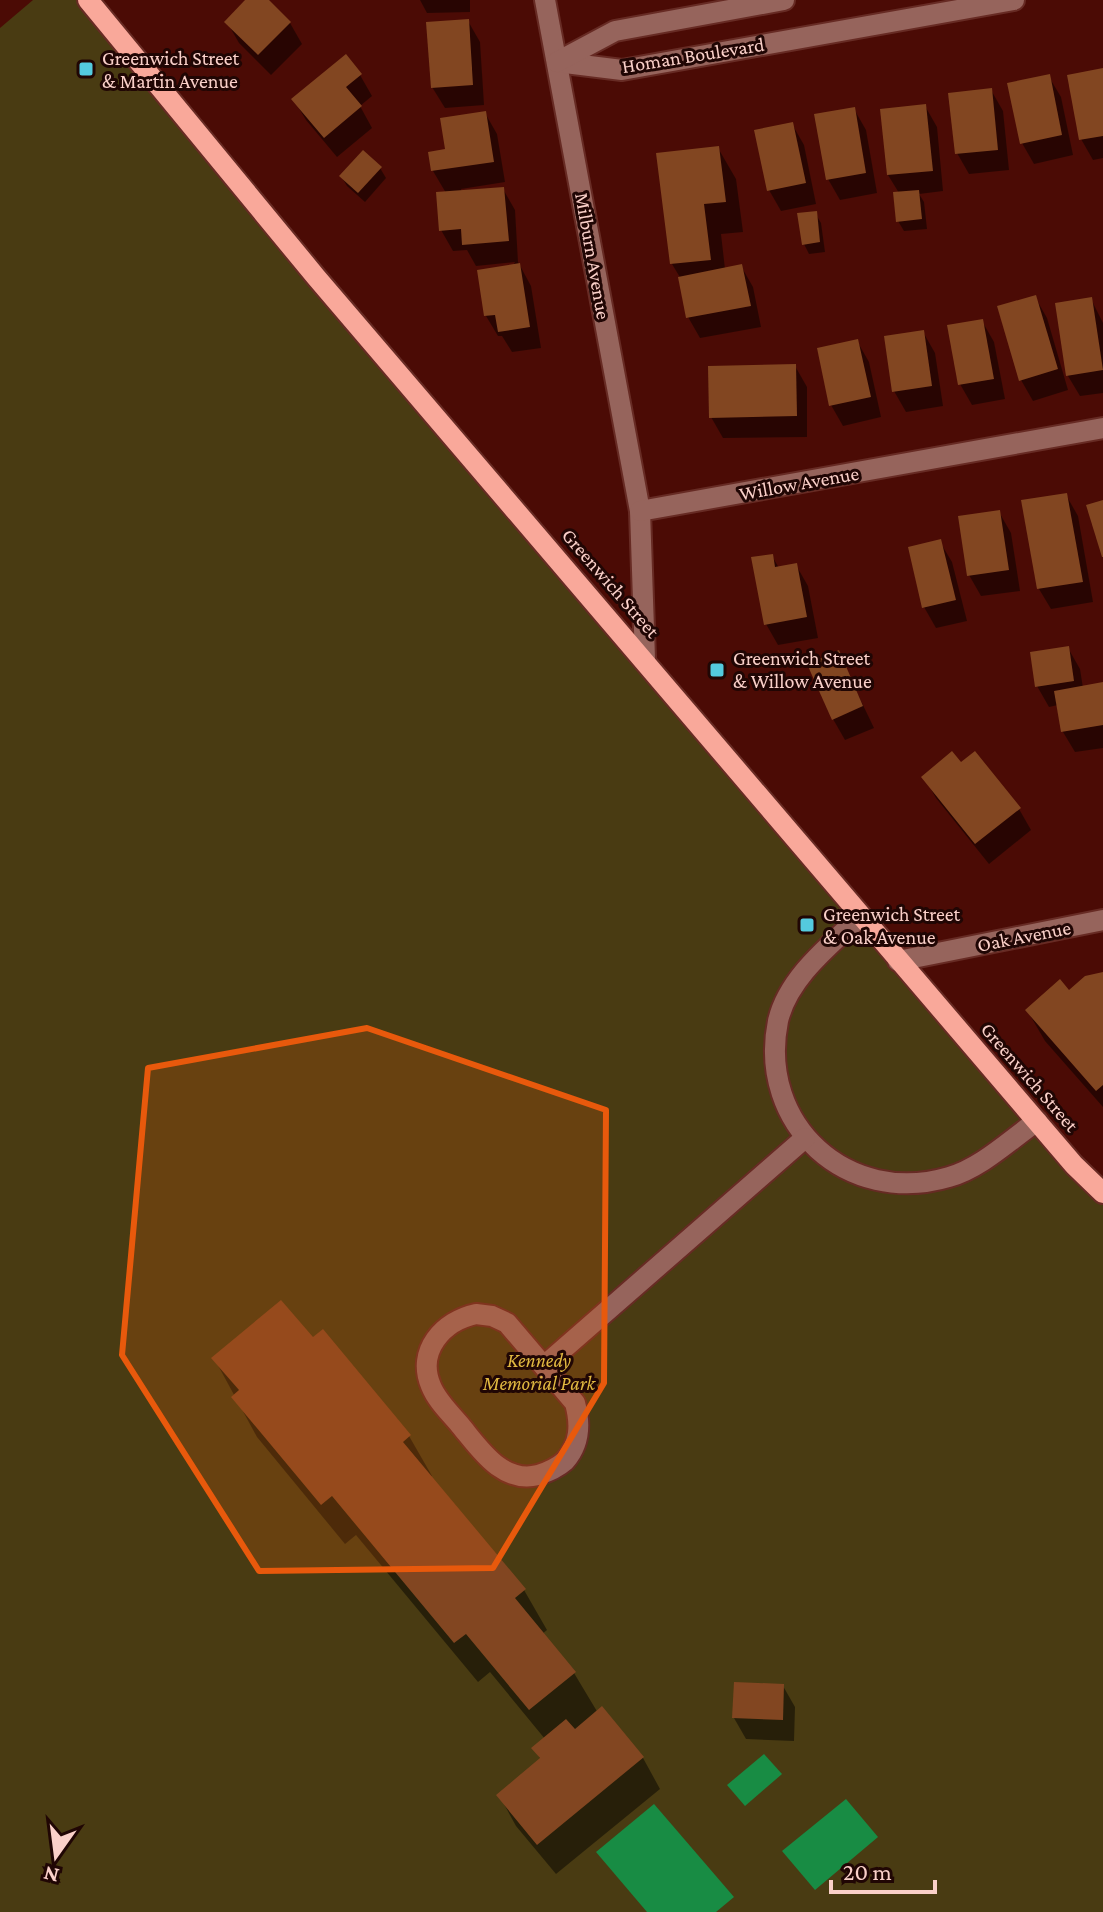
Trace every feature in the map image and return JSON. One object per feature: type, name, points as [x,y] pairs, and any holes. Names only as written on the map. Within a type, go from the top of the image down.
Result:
[{"type":"main road","name":"Greenwich Street","points":[[88,0],[316,277],[645,659],[724,758],[1037,1121],[1103,1193]]},
{"type":"street","name":"Milburn Avenue","points":[[545,0],[640,511]]},
{"type":"street","name":"Homan Boulevard","points":[[557,62],[615,31],[784,0]]},
{"type":"street","name":"Homan Boulevard","points":[[557,62],[622,70],[1014,0]]},
{"type":"street","name":"Willow Avenue","points":[[640,511],[1103,428]]},
{"type":"street","points":[[640,511],[645,659]]},
{"type":"street","points":[[860,917],[796,981],[779,1019],[774,1061],[783,1102],[805,1138],[835,1164],[872,1180],[912,1185],[952,1177],[1037,1121]]},
{"type":"street","name":"Oak Avenue","points":[[898,961],[1103,920]]},
{"type":"street","points":[[545,1365],[805,1138]]},
{"type":"street","points":[[476,1314],[492,1316],[507,1323],[545,1365],[575,1403],[579,1419],[578,1435],[573,1451],[562,1463],[549,1472],[533,1476],[517,1476],[501,1470],[488,1459],[438,1398],[430,1384],[427,1368],[428,1353],[435,1338],[459,1317],[476,1314]]},
{"type":"highlighted area","points":[[367,1028],[606,1110],[604,1383],[493,1568],[259,1571],[122,1355],[148,1068]]},
{"type":"green space","name":"Kennedy Memorial Park","points":[[33,0],[88,0],[1103,1193],[1103,1912],[0,1912],[0,28]]},
{"type":"shaded area","points":[[764,1754],[782,1774],[745,1806],[727,1785]]},
{"type":"shaded area","points":[[846,1799],[878,1837],[815,1890],[782,1851]]},
{"type":"shaded area","points":[[654,1804],[734,1897],[716,1912],[647,1912],[596,1852]]},
{"type":"building","points":[[245,0],[269,0],[291,22],[258,55],[224,22]]},
{"type":"building","points":[[469,19],[473,85],[431,88],[426,22]]},
{"type":"building","points":[[346,54],[362,74],[346,87],[362,106],[324,138],[291,99]]},
{"type":"building","points":[[1103,68],[1103,136],[1079,140],[1067,75]]},
{"type":"building","points":[[1050,74],[1062,135],[1020,144],[1007,83]]},
{"type":"building","points":[[992,88],[998,150],[955,154],[948,93]]},
{"type":"building","points":[[926,104],[933,171],[887,175],[880,109]]},
{"type":"building","points":[[855,107],[866,173],[826,180],[814,114]]},
{"type":"building","points":[[486,111],[494,162],[431,171],[428,152],[445,149],[440,118]]},
{"type":"building","points":[[793,122],[806,183],[767,191],[754,130]]},
{"type":"building","points":[[719,146],[726,202],[704,204],[711,260],[670,264],[656,153]]},
{"type":"building","points":[[363,150],[382,167],[358,193],[339,176]]},
{"type":"building","points":[[504,187],[509,241],[462,245],[461,229],[439,231],[436,192]]},
{"type":"building","points":[[919,190],[922,219],[896,222],[893,192]]},
{"type":"building","points":[[817,211],[820,242],[802,245],[797,213]]},
{"type":"building","points":[[520,263],[530,327],[498,332],[495,315],[484,316],[477,270]]},
{"type":"building","points":[[742,264],[751,306],[686,318],[678,277]]},
{"type":"building","points":[[1036,295],[1058,369],[1019,381],[997,306]]},
{"type":"building","points":[[1092,297],[1103,370],[1066,376],[1055,303]]},
{"type":"building","points":[[983,319],[994,379],[958,385],[947,325]]},
{"type":"building","points":[[924,330],[932,386],[892,392],[884,336]]},
{"type":"building","points":[[858,339],[871,397],[829,406],[817,348]]},
{"type":"building","points":[[796,364],[797,416],[709,418],[708,366]]},
{"type":"building","points":[[1067,493],[1083,582],[1037,589],[1021,500]]},
{"type":"building","points":[[1103,500],[1103,557],[1102,557],[1086,505]]},
{"type":"building","points":[[1000,510],[1009,570],[967,576],[958,516]]},
{"type":"building","points":[[941,539],[956,600],[922,608],[908,547]]},
{"type":"building","points":[[773,554],[775,567],[797,563],[807,617],[764,625],[751,557]]},
{"type":"building","points":[[1069,646],[1074,681],[1035,687],[1030,652]]},
{"type":"building","points":[[839,650],[863,706],[832,720],[807,664]]},
{"type":"building","points":[[1103,682],[1103,725],[1061,732],[1054,691]]},
{"type":"building","points":[[952,751],[961,762],[975,751],[1021,808],[975,844],[921,777]]},
{"type":"building","points":[[1103,972],[1103,1085],[1096,1091],[1025,1010],[1060,979],[1069,990],[1085,976]]},
{"type":"building","points":[[281,1300],[313,1337],[323,1329],[411,1435],[403,1442],[526,1589],[515,1598],[576,1672],[529,1710],[466,1634],[454,1643],[332,1496],[321,1505],[231,1397],[239,1390],[211,1358]]},
{"type":"building","points":[[734,1682],[784,1684],[783,1720],[732,1718]]},
{"type":"building","points":[[602,1706],[644,1757],[537,1845],[496,1795],[540,1758],[531,1748],[566,1719],[575,1729]]},
{"type":"place","name":"Greenwich Street & Martin Avenue","points":[[86,69]]},
{"type":"place","name":"Greenwich Street & Willow Avenue","points":[[717,670]]},
{"type":"place","name":"Greenwich Street & Oak Avenue","points":[[807,925]]}]
